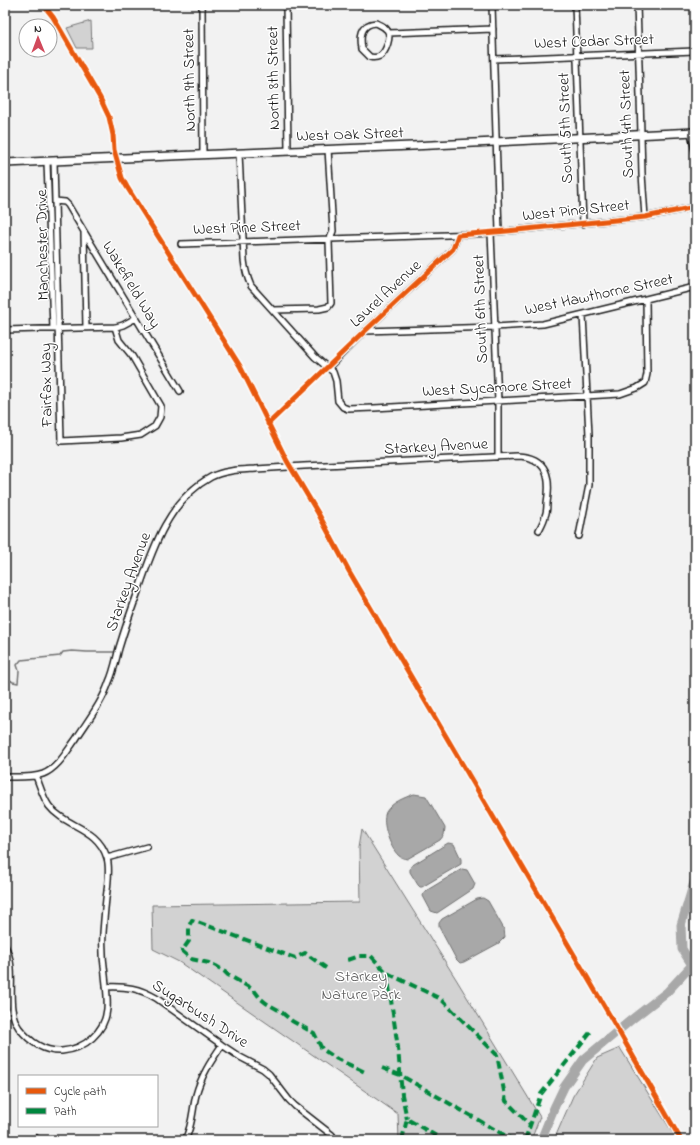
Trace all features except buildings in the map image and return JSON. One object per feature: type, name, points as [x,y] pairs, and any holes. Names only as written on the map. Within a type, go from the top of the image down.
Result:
[{"type":"main road","name":"West Oak Street","points":[[5,163],[693,133]]},
{"type":"street","name":"North 9th Street","points":[[202,5],[203,155]]},
{"type":"street","name":"North 8th Street","points":[[286,5],[288,151]]},
{"type":"street","points":[[492,5],[499,232]]},
{"type":"street","name":"South 5th Street","points":[[575,5],[583,224]]},
{"type":"street","name":"South 4th Street","points":[[637,5],[642,174],[645,217]]},
{"type":"street","points":[[376,23],[388,30],[389,33],[387,45],[381,55],[375,58],[370,57],[362,50],[362,35],[364,27],[369,24],[376,23]]},
{"type":"street","points":[[389,33],[493,29]]},
{"type":"street","name":"West Cedar Street","points":[[494,58],[695,51]]},
{"type":"street","points":[[693,133],[695,151]]},
{"type":"street","points":[[273,310],[320,309],[328,307],[331,302],[329,245],[332,231],[328,149]]},
{"type":"street","points":[[239,153],[245,271],[247,278],[251,286],[315,357],[328,368]]},
{"type":"street","name":"Manchester Drive","points":[[51,162],[55,201],[56,329]]},
{"type":"street","name":"Manchester Drive","points":[[51,162],[56,329]]},
{"type":"street","name":"Wakefield Way","points":[[55,201],[64,202],[68,205],[180,391]]},
{"type":"street","name":"West Pine Street","points":[[181,244],[491,233],[645,217],[695,207]]},
{"type":"street","points":[[84,232],[86,328]]},
{"type":"street","name":"South 6th Street","points":[[491,233],[498,402],[498,457]]},
{"type":"street","name":"Laurel Avenue","points":[[328,368],[365,331],[453,249],[458,235]]},
{"type":"street","name":"West Hawthorne Street","points":[[365,331],[543,324],[695,287]]},
{"type":"street","name":"West Sycamore Street","points":[[328,368],[335,377],[338,401],[343,407],[348,409],[498,402],[620,394],[637,388],[645,383],[647,374],[646,300]]},
{"type":"street","points":[[579,536],[590,485],[583,315]]},
{"type":"street","points":[[5,330],[115,327],[123,325],[136,318]]},
{"type":"street","name":"Fairfax Way","points":[[56,329],[61,440],[121,438],[141,435],[155,426],[160,417],[161,406],[132,356],[119,340],[115,327]]},
{"type":"street","name":"Starkey Avenue","points":[[5,777],[36,776],[50,771],[62,758],[96,708],[110,681],[132,609],[159,536],[174,511],[189,494],[206,480],[218,474],[250,470],[517,456],[531,458],[544,468],[548,477],[549,488],[545,516],[539,530]]},
{"type":"street","points":[[5,946],[10,955],[12,1007],[14,1016],[18,1026],[28,1038],[47,1050],[60,1051],[70,1050],[88,1042],[101,1027],[107,1009],[102,946],[108,880],[107,858],[92,836],[60,816],[49,806],[44,798],[36,776]]},
{"type":"street","points":[[107,858],[147,847]]},
{"type":"street","name":"Sugarbush Drive","points":[[106,988],[130,988],[148,993],[240,1057],[263,1069],[269,1074],[295,1106],[332,1135]]},
{"type":"street","points":[[185,1140],[190,1128],[199,1086],[208,1066],[222,1045]]},
{"type":"green space","points":[[91,21],[92,48],[77,48],[67,28]]},
{"type":"green space","name":"Starkey Nature Park","points":[[362,829],[540,1117],[531,1140],[399,1140],[398,1114],[179,962],[153,949],[152,905],[360,902],[359,847]]},
{"type":"green space","points":[[620,1048],[677,1140],[554,1140],[573,1096],[597,1058]]},
{"type":"shaded area","points":[[414,794],[426,796],[445,828],[444,835],[440,840],[407,859],[399,856],[392,846],[385,828],[385,817],[386,812],[398,801]]},
{"type":"shaded area","points":[[448,843],[454,844],[461,859],[461,864],[420,887],[410,872],[411,866]]},
{"type":"shaded area","points":[[462,869],[467,870],[475,884],[473,889],[437,913],[431,911],[423,896],[424,892]]},
{"type":"shaded area","points":[[483,898],[488,901],[504,929],[505,937],[499,943],[460,963],[456,959],[439,927],[439,923],[442,919],[477,899]]},
{"type":"waterway","points":[[5,677],[18,683],[19,671],[17,665],[21,660],[60,656],[63,652],[72,651],[114,652]]},
{"type":"waterway","points":[[541,1140],[564,1087],[583,1060],[667,992],[692,965],[682,949],[681,925],[695,879]]},
{"type":"marked path","points":[[326,968],[305,953],[295,958],[192,920],[189,926],[189,941],[182,951],[191,959],[216,966],[228,975],[254,990],[266,1003],[280,1011],[292,1021],[314,1033],[322,1049],[337,1059],[365,1072]]},
{"type":"marked path","points":[[348,960],[359,956],[371,956],[387,973],[441,999],[497,1055],[506,1101],[530,1125]]},
{"type":"marked path","points":[[387,973],[398,1048],[402,1095],[407,1119]]},
{"type":"marked path","points":[[525,1140],[541,1094],[592,1030]]},
{"type":"marked path","points":[[382,1068],[400,1075],[513,1140]]},
{"type":"marked path","points":[[402,1140],[407,1119],[443,1140]]},
{"type":"cycle path","points":[[41,5],[45,7],[53,17],[100,98],[109,117],[113,135],[114,150],[122,178],[127,187],[240,366],[287,461],[318,513],[349,571],[681,1140]]},
{"type":"cycle path","points":[[268,424],[453,249],[458,235],[645,217],[695,207]]}]
